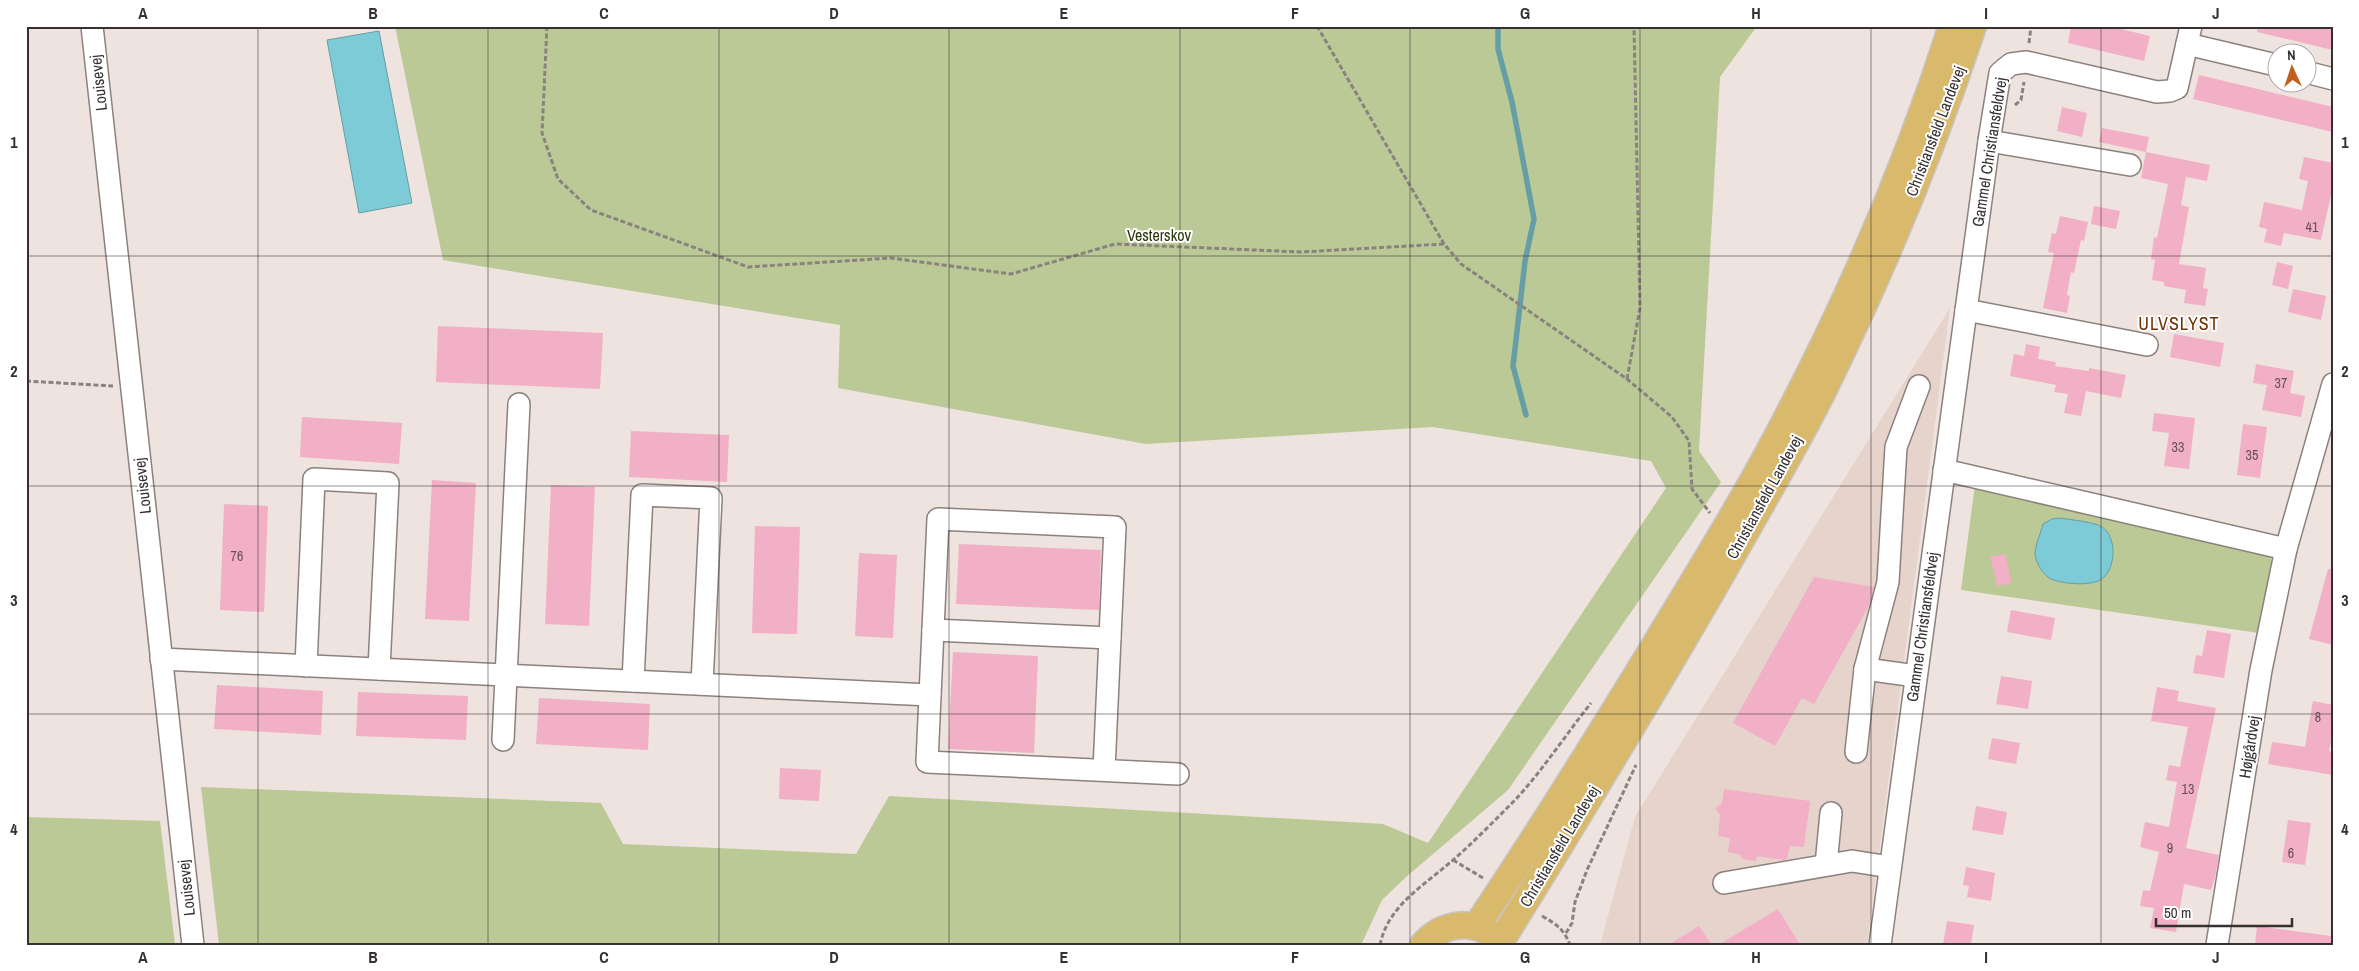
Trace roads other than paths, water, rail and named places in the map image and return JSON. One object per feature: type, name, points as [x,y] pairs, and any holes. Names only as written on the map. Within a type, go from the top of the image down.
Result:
[{"type":"main road","name":"Christiansfeld Landevej","points":[[1476,927],[1587,756],[1764,461],[1819,354],[1879,224],[1936,77],[1952,26]]},
{"type":"main road","name":"Christiansfeld Landevej","points":[[1502,943],[1693,623],[1822,393],[1900,224],[1954,84],[1973,26]]},
{"type":"main road","points":[[1423,945],[1437,932],[1456,925],[1476,927],[1490,932],[1502,943]]},
{"type":"street","name":"Louisevej","points":[[92,26],[192,945]]},
{"type":"street","name":"Gammel Christiansfeldvej","points":[[1880,945],[1989,141],[2000,73],[2011,64],[2026,62],[2157,92],[2170,92],[2177,88],[2189,35],[2266,62]]},
{"type":"street","points":[[2316,75],[2333,79]]},
{"type":"street","points":[[1989,141],[2130,165]]},
{"type":"street","points":[[1966,310],[2147,345]]},
{"type":"street","name":"Højgårdvej","points":[[2217,945],[2261,670],[2286,550],[2326,429],[2333,384]]},
{"type":"street","points":[[1856,752],[1866,669],[1888,582],[1896,448],[1919,386]]},
{"type":"street","points":[[503,740],[519,404]]},
{"type":"street","points":[[1944,470],[2286,550]]},
{"type":"street","points":[[306,666],[314,479],[388,483],[379,669]]},
{"type":"street","points":[[633,681],[642,495],[710,498],[702,684]]},
{"type":"street","points":[[1104,770],[1115,527],[938,519],[927,762],[1178,774]]},
{"type":"street","points":[[933,630],[1110,638]]},
{"type":"street","points":[[161,659],[930,695]]},
{"type":"street","points":[[1866,669],[1916,676]]},
{"type":"street","points":[[1826,865],[1831,813]]},
{"type":"street","points":[[1724,883],[1852,861],[1890,866]]},
{"type":"water","points":[[379,31],[412,203],[359,213],[327,40]]},
{"type":"water","points":[[2061,518],[2094,524],[2102,527],[2107,532],[2113,552],[2110,567],[2103,578],[2085,584],[2063,582],[2051,579],[2040,568],[2035,554],[2043,524],[2052,519]]},
{"type":"waterway","points":[[1498,26],[1498,49],[1512,102],[1534,219],[1525,261],[1513,366],[1526,415]]},
{"type":"district","name":"ULVSLYST","points":[[2179,324]]},
{"type":"park label","name":"Vesterskov","points":[[1159,235]]}]
